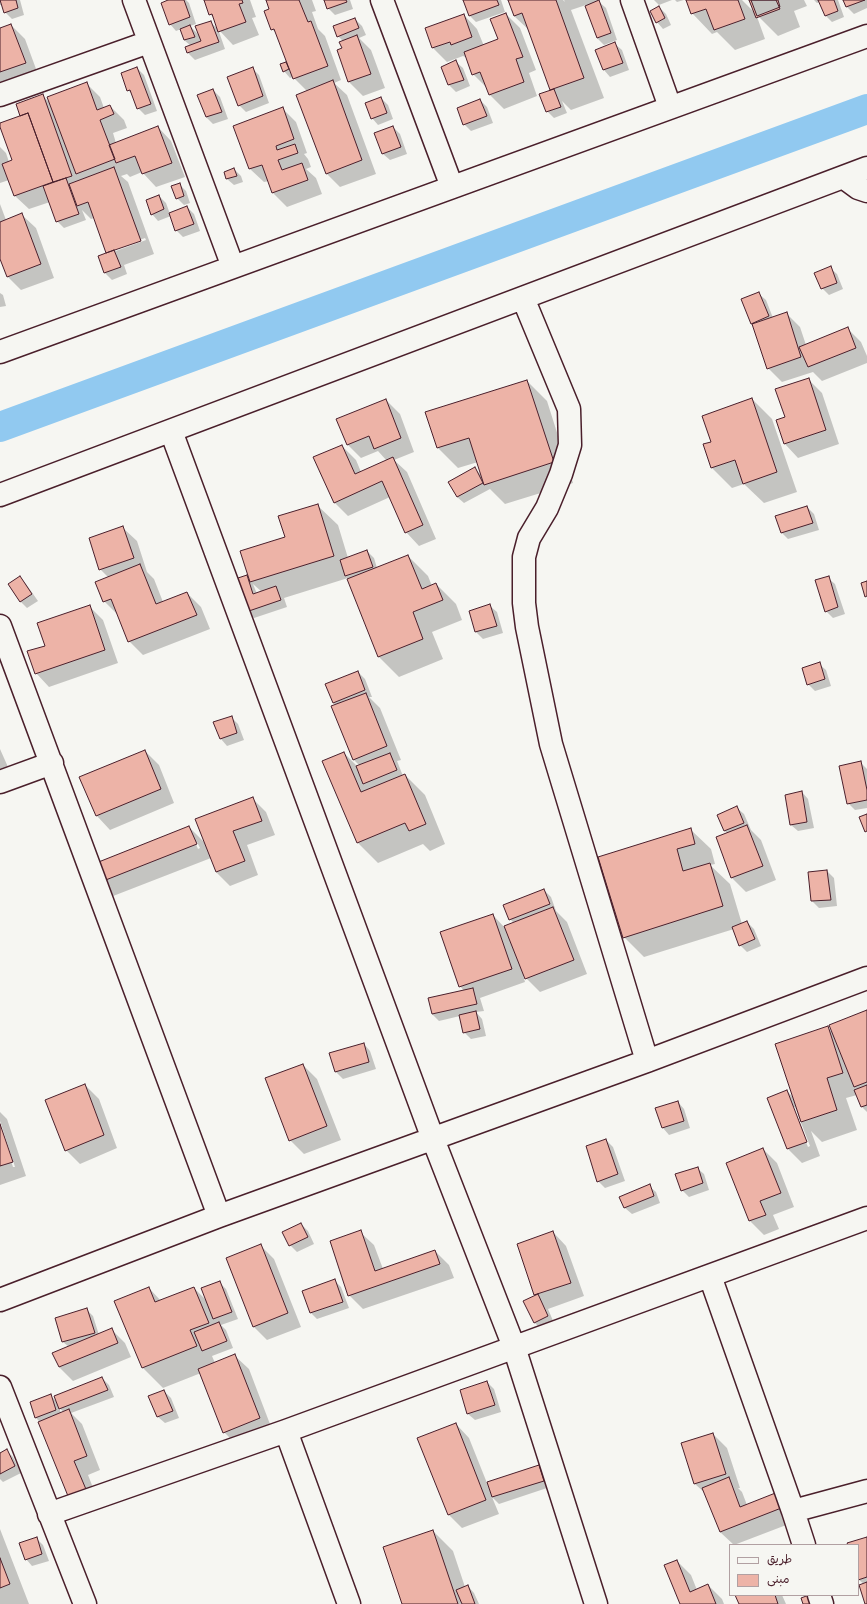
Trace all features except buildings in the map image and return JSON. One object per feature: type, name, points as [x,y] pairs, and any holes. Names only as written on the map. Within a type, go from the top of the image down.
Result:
[{"type":"street","points":[[134,0],[233,267]]},
{"type":"street","points":[[382,0],[452,187]]},
{"type":"street","points":[[632,0],[670,107]]},
{"type":"street","points":[[0,352],[867,36]]},
{"type":"street","points":[[0,95],[149,42]]},
{"type":"street","points":[[0,495],[867,168]]},
{"type":"street","points":[[843,177],[858,188],[867,191]]},
{"type":"street","points":[[523,298],[569,409],[570,424],[570,445],[561,474],[547,508],[529,538],[524,557],[524,603],[527,627],[551,744],[647,1061]]},
{"type":"street","points":[[171,431],[433,1139],[514,1347],[596,1604]]},
{"type":"street","points":[[0,626],[219,1216]]},
{"type":"street","points":[[0,782],[52,764]]},
{"type":"street","points":[[0,1300],[219,1216],[647,1061],[867,978]]},
{"type":"street","points":[[49,1514],[286,1431],[867,1218]]},
{"type":"street","points":[[710,1276],[804,1544]]},
{"type":"street","points":[[0,1387],[85,1604]]},
{"type":"street","points":[[286,1431],[350,1604]]},
{"type":"street","points":[[793,1511],[867,1491]]},
{"type":"waterway","points":[[0,427],[867,109]]}]
